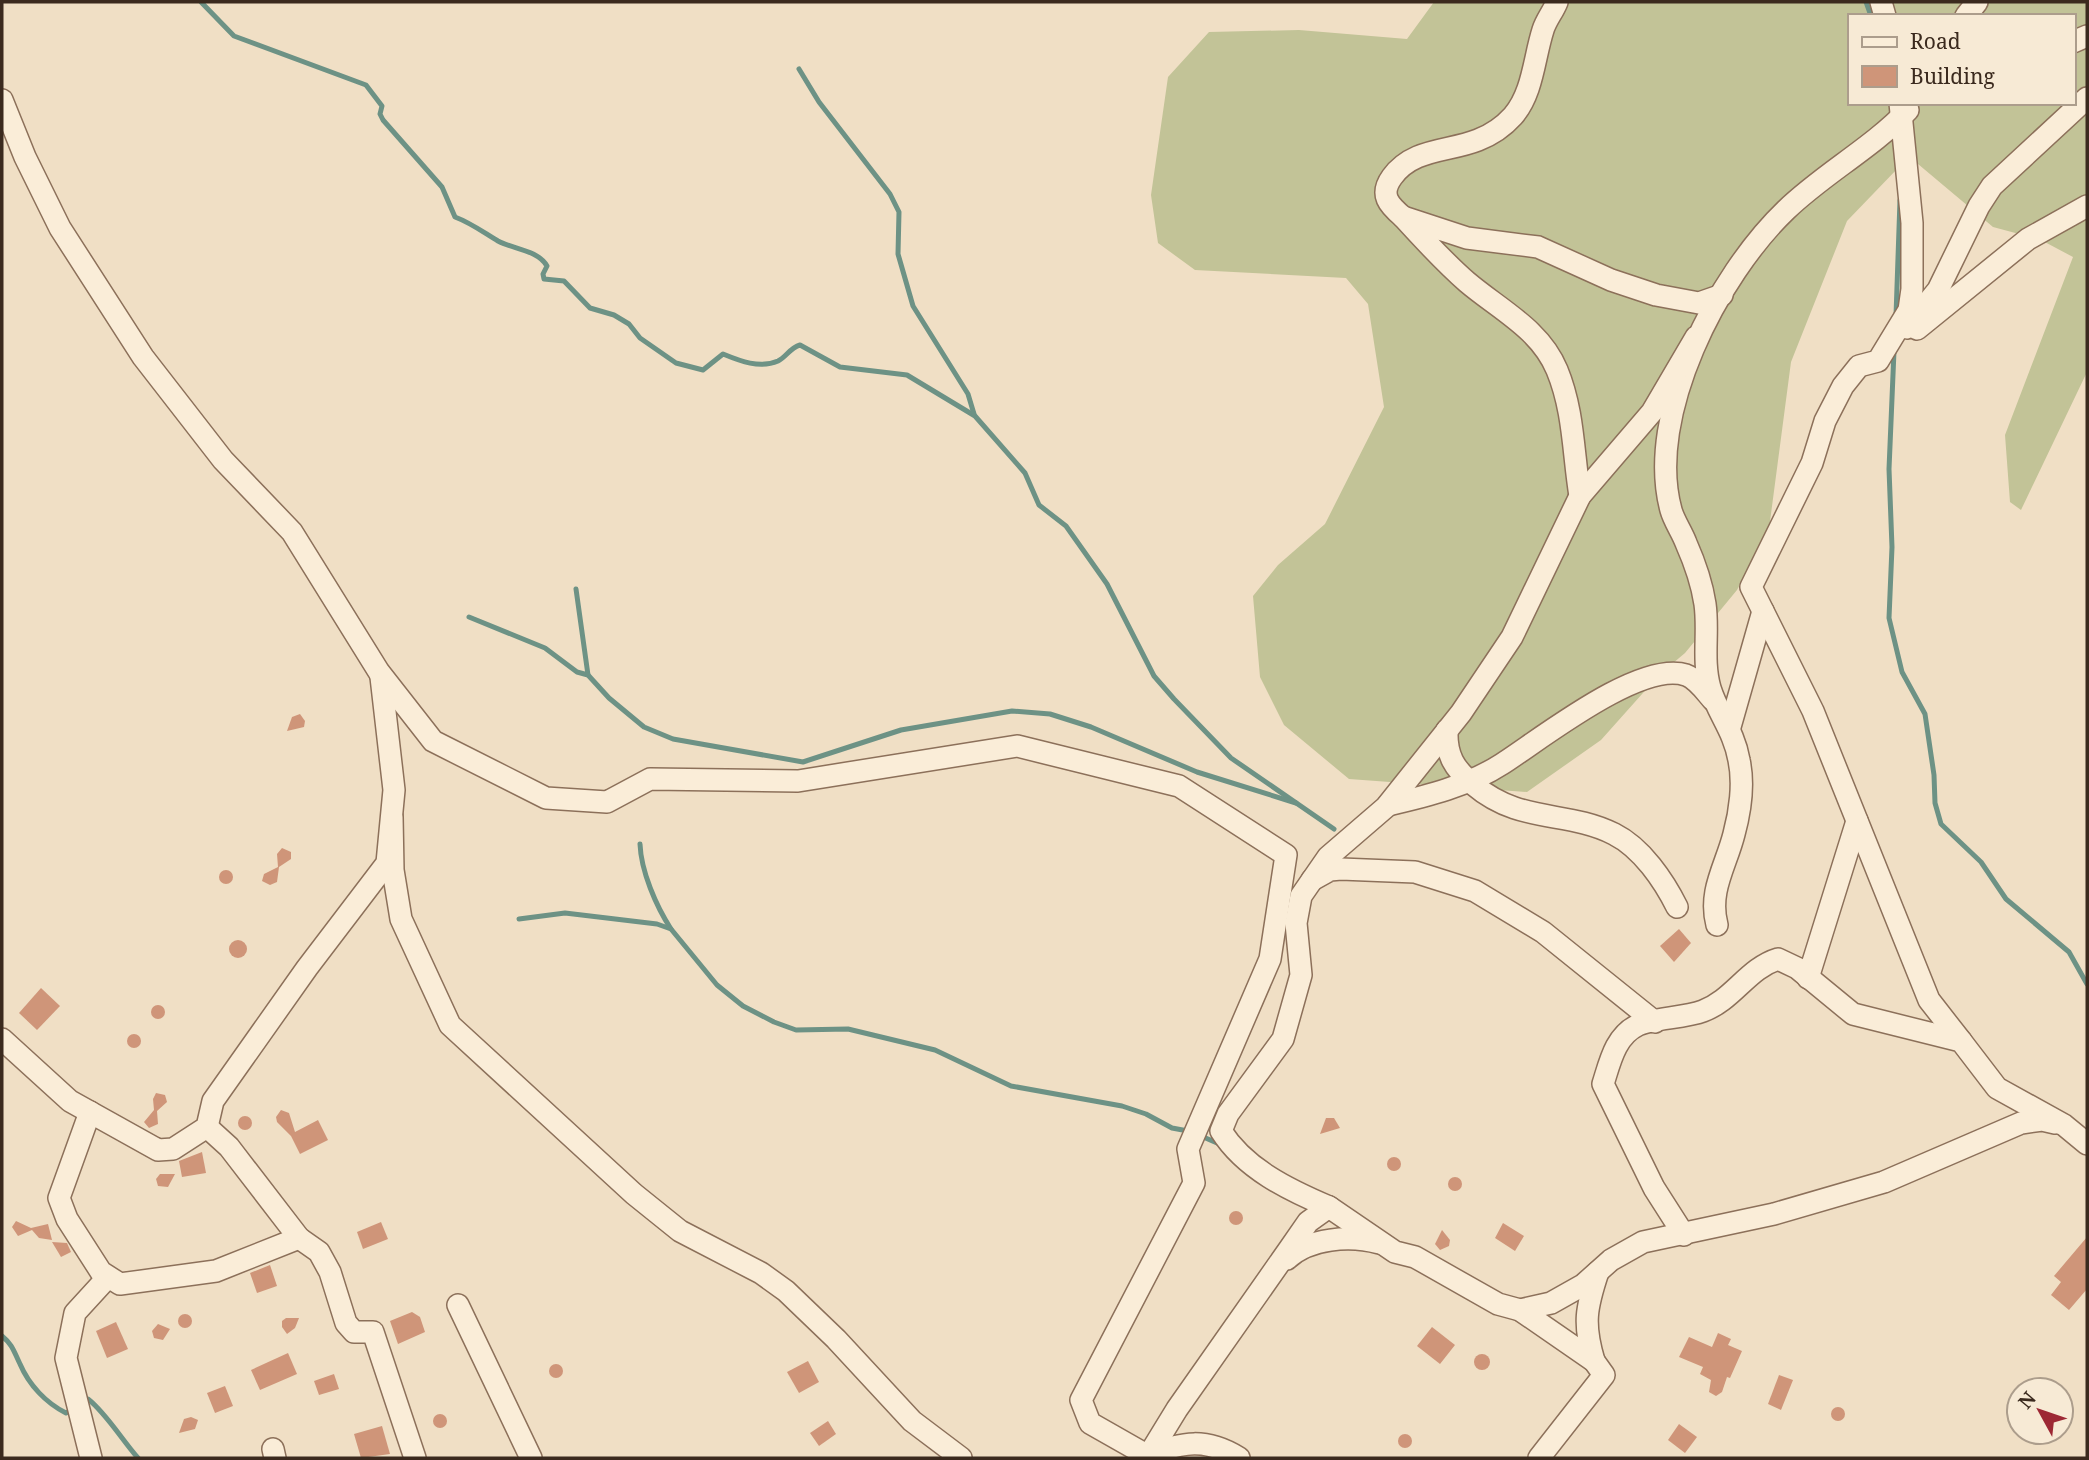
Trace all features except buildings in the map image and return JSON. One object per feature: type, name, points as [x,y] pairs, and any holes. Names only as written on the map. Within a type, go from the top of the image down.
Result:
[{"type":"street","points":[[1557,2],[1542,33],[1535,66],[1515,114],[1481,139],[1418,155],[1399,168],[1385,192],[1389,205],[1464,279],[1534,332],[1545,347],[1557,369],[1573,421],[1580,496]]},
{"type":"street","points":[[1884,356],[1938,290],[1979,206],[1993,186],[2087,98]]},
{"type":"street","points":[[2,100],[25,157],[60,228],[143,358],[223,460],[292,531],[379,672],[433,741],[546,798],[607,802],[650,779],[798,781],[1017,746],[1179,786],[1286,855],[1270,959],[1188,1149],[1194,1183],[1081,1400],[1090,1423],[1147,1457]]},
{"type":"street","points":[[1884,356],[1909,310],[1912,289],[1912,233],[1905,108]]},
{"type":"street","points":[[1395,1252],[1329,1207],[1300,1194],[1241,1158],[1221,1131],[1228,1114],[1283,1040],[1301,975],[1297,914],[1301,896],[1328,857],[1388,805],[1447,730],[1512,637],[1580,496],[1652,412],[1746,256],[1785,211],[1905,108]]},
{"type":"street","points":[[2087,206],[2028,239],[1884,356],[1859,366],[1843,386],[1825,421],[1812,463],[1751,587],[1813,711],[1929,1000],[1997,1088],[2064,1125],[2087,1143]]},
{"type":"street","points":[[1403,217],[1467,237],[1538,247],[1611,280],[1656,295],[1699,303],[1722,295]]},
{"type":"street","points":[[1696,337],[1682,371],[1664,469],[1671,511],[1687,545],[1705,603],[1705,665],[1716,704]]},
{"type":"street","points":[[1730,727],[1763,611]]},
{"type":"street","points":[[2,1039],[60,1092],[90,1112],[165,1152],[207,1127],[214,1101],[307,968],[380,877],[387,863],[394,790],[390,735],[379,672]]},
{"type":"street","points":[[1388,805],[1430,796],[1468,781],[1503,763],[1542,734],[1640,678],[1671,673],[1688,676],[1716,704],[1730,727],[1740,762],[1740,799],[1735,834],[1714,890],[1713,912],[1717,925]]},
{"type":"street","points":[[1447,730],[1447,749],[1453,765],[1492,801],[1512,809],[1615,834],[1643,858],[1667,887],[1677,907]]},
{"type":"street","points":[[392,817],[393,870],[401,919],[450,1025],[680,1231],[761,1273],[786,1291],[912,1421],[961,1458]]},
{"type":"street","points":[[1808,978],[1857,821]]},
{"type":"street","points":[[1310,881],[1330,870],[1341,869],[1415,872],[1475,891],[1543,932],[1655,1022]]},
{"type":"street","points":[[1684,1235],[1654,1188],[1603,1084],[1616,1045],[1639,1024],[1705,1011],[1737,990],[1760,965],[1778,959],[1808,978],[1853,1014],[1961,1041]]},
{"type":"street","points":[[90,1112],[59,1198],[67,1219],[101,1272],[108,1277],[120,1284],[216,1270],[299,1238]]},
{"type":"street","points":[[1520,1310],[1551,1303],[1583,1285],[1643,1242],[1774,1214],[1885,1182],[2021,1123],[2042,1120],[2064,1125]]},
{"type":"street","points":[[207,1127],[229,1147],[299,1238],[319,1252],[330,1272],[346,1323],[354,1332],[373,1332],[415,1458]]},
{"type":"street","points":[[1147,1457],[1177,1409],[1308,1222],[1329,1207]]},
{"type":"street","points":[[1274,1270],[1300,1249],[1324,1241],[1376,1242],[1395,1252],[1415,1257],[1498,1304],[1520,1310],[1594,1361]]},
{"type":"street","points":[[1539,1458],[1604,1375],[1594,1361],[1586,1334],[1586,1307],[1598,1272]]},
{"type":"street","points":[[90,1458],[66,1358],[75,1313],[108,1277]]},
{"type":"street","points":[[458,1305],[531,1458]]},
{"type":"street","points":[[1147,1457],[1175,1444],[1220,1446],[1240,1458]]},
{"type":"green space","points":[[1434,2],[2087,2],[2087,372],[2021,510],[2010,502],[2005,435],[2073,257],[2041,240],[1993,227],[1918,164],[1899,167],[1847,221],[1791,362],[1769,529],[1737,590],[1685,653],[1659,675],[1601,740],[1527,792],[1349,779],[1284,725],[1260,677],[1253,596],[1278,565],[1325,524],[1384,407],[1368,304],[1346,278],[1195,270],[1158,243],[1151,195],[1168,77],[1209,32],[1299,30],[1407,39]]},
{"type":"waterway","points":[[201,2],[234,36],[366,85],[382,106],[380,114],[383,120],[442,187],[455,217],[504,244],[538,256],[547,266],[544,279],[564,281],[590,308],[614,315],[629,324],[640,338],[676,363],[703,370],[723,354],[750,363],[771,363],[800,345],[840,367],[907,375],[975,416],[1025,473],[1039,505],[1066,526],[1107,584],[1154,676],[1231,758],[1334,829]]},
{"type":"waterway","points":[[1866,2],[1870,14]]},
{"type":"waterway","points":[[799,69],[819,102],[890,194],[899,212],[898,254],[913,306],[968,394],[974,414]]},
{"type":"waterway","points":[[1896,316],[1900,200]]},
{"type":"waterway","points":[[1894,351],[1889,469],[1892,547],[1889,618],[1902,672],[1925,714],[1934,775],[1935,803],[1941,824],[1981,862],[2006,899],[2069,952],[2087,984]]},
{"type":"waterway","points":[[576,589],[588,675]]},
{"type":"waterway","points":[[469,617],[545,648],[577,672],[588,675],[609,698],[644,727],[673,739],[803,762],[901,730],[1012,711],[1050,714],[1091,727],[1197,772],[1296,803]]},
{"type":"waterway","points":[[640,844],[650,888],[671,929]]},
{"type":"waterway","points":[[519,919],[565,913],[657,924],[671,929],[717,985],[743,1006],[774,1022],[796,1030],[848,1029],[935,1050],[1011,1086],[1122,1106],[1146,1114],[1172,1128],[1188,1131]]},
{"type":"waterway","points":[[1201,1136],[1224,1146]]},
{"type":"waterway","points":[[2,1336],[11,1346],[28,1379],[39,1393],[66,1413],[74,1409]]},
{"type":"waterway","points":[[82,1403],[88,1399],[95,1405],[138,1458]]}]
